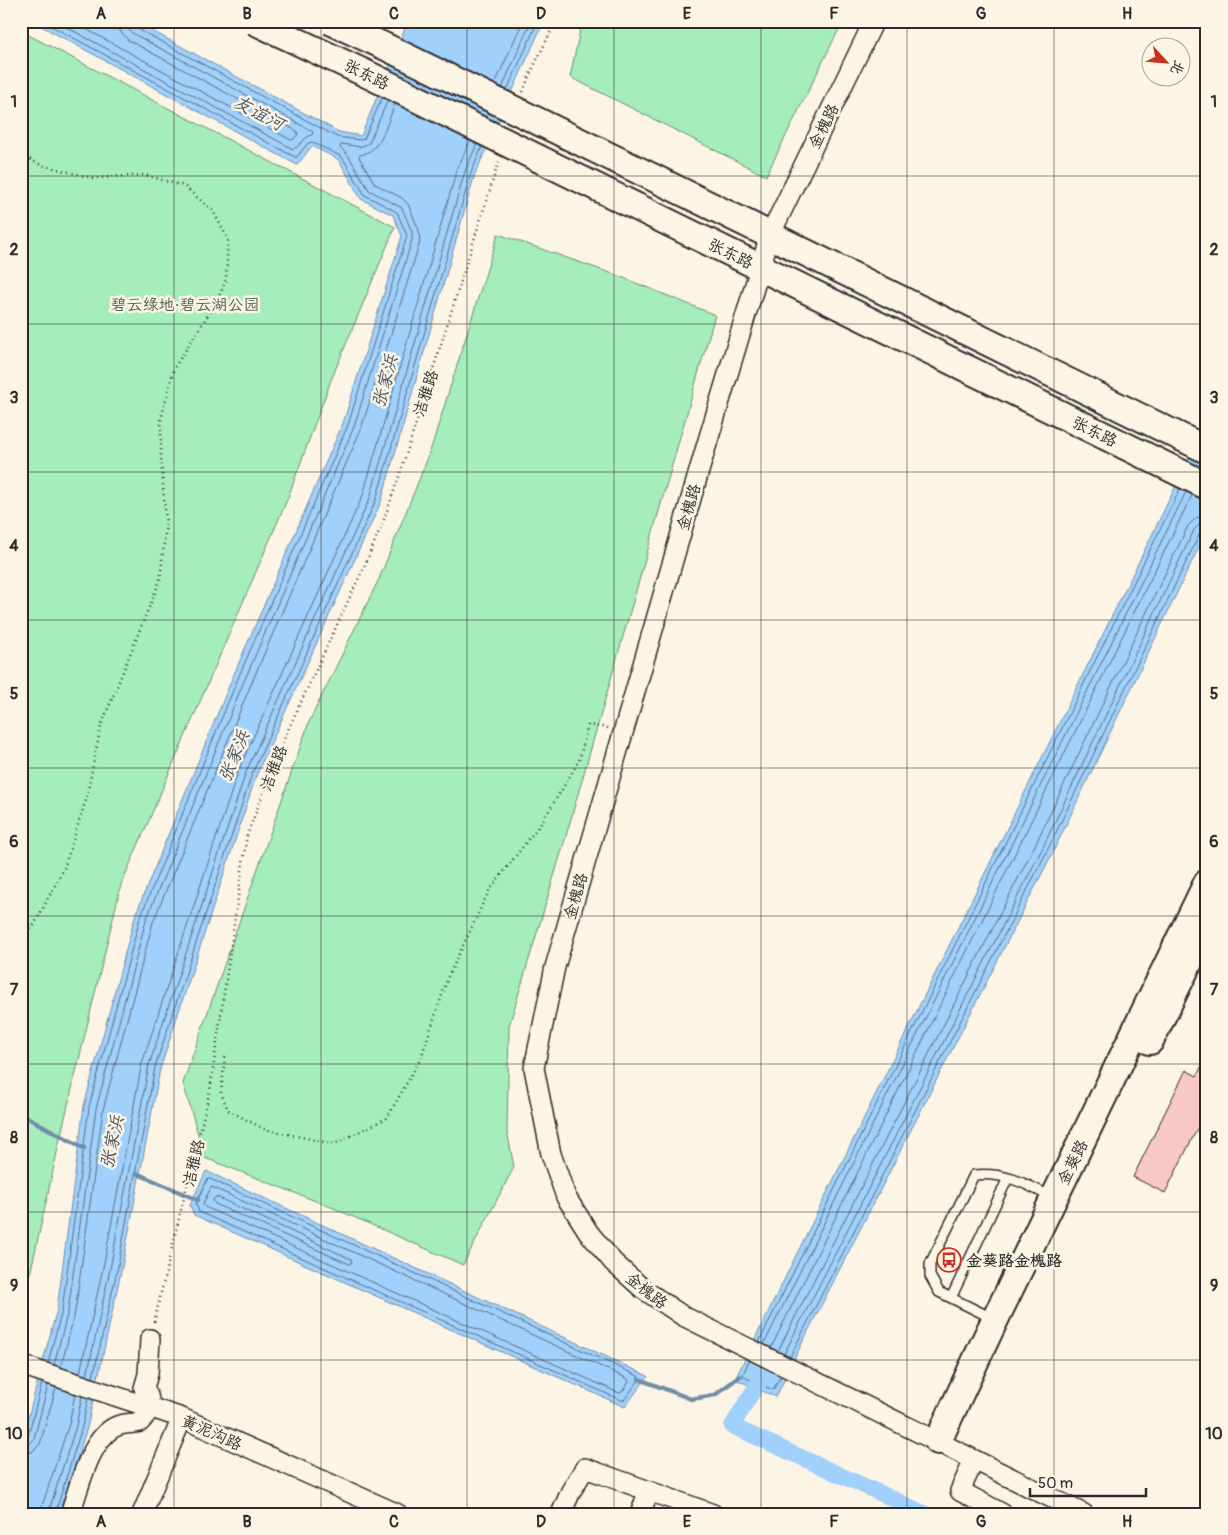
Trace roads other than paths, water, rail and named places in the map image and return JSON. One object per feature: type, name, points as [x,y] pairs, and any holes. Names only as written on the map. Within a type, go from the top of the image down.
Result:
[{"type":"main road","name":"张东路","points":[[254,21],[371,76],[1207,486]]},
{"type":"main road","name":"张东路","points":[[330,21],[1207,450]]},
{"type":"main road","name":"金葵路","points":[[943,1444],[995,1320],[1207,883]]},
{"type":"main road","name":"金葵路","points":[[943,1444],[1207,926]]},
{"type":"street","name":"金槐路","points":[[874,21],[770,235],[554,967],[534,1068],[551,1154],[566,1196],[589,1233],[613,1262],[643,1290],[683,1316],[1084,1514]]},
{"type":"street","points":[[70,1514],[87,1464],[100,1440],[115,1426],[140,1422],[146,1416],[150,1397],[144,1388],[148,1374],[150,1339]]},
{"type":"street","name":"黄泥沟路","points":[[21,1365],[182,1418],[398,1514]]},
{"type":"street","points":[[142,1514],[182,1418]]},
{"type":"street","points":[[974,1460],[960,1491],[1003,1514]]},
{"type":"street","points":[[561,1514],[571,1491],[585,1468],[709,1513]]},
{"type":"street","points":[[640,1514],[649,1491]]},
{"type":"lane","points":[[995,1320],[939,1292],[930,1276],[930,1264],[974,1174],[990,1174],[1024,1182],[1054,1199]]},
{"type":"lane","points":[[951,1298],[1008,1178]]},
{"type":"water","points":[[32,21],[134,21],[339,132],[361,136],[408,21],[544,21],[475,174],[381,502],[256,776],[160,1069],[122,1267],[87,1428],[59,1514],[21,1514],[21,1444],[57,1309],[84,1106],[135,916],[231,681],[343,423],[402,236],[393,215],[361,199],[339,160],[312,146],[297,165]]},
{"type":"water","points":[[1207,421],[1207,530],[1053,852],[776,1397],[735,1379],[1154,531]]},
{"type":"water","points":[[206,1171],[648,1376],[625,1407],[194,1215],[190,1205]]},
{"type":"waterway","points":[[21,1114],[84,1148]]},
{"type":"waterway","points":[[136,1173],[198,1200]]},
{"type":"waterway","points":[[766,1370],[732,1426],[926,1514]]},
{"type":"waterway","points":[[639,1379],[691,1399],[715,1395],[740,1376]]},
{"type":"place","name":"金葵路金槐路","points":[[949,1260]]},
{"type":"water label","name":"友谊河","points":[[259,113]]},
{"type":"water label","name":"张家浜","points":[[385,381]]},
{"type":"water label","name":"张家浜","points":[[234,756]]},
{"type":"water label","name":"张家浜","points":[[112,1142]]},
{"type":"park label","name":"碧云绿地·碧云湖公园","points":[[185,304]]}]
